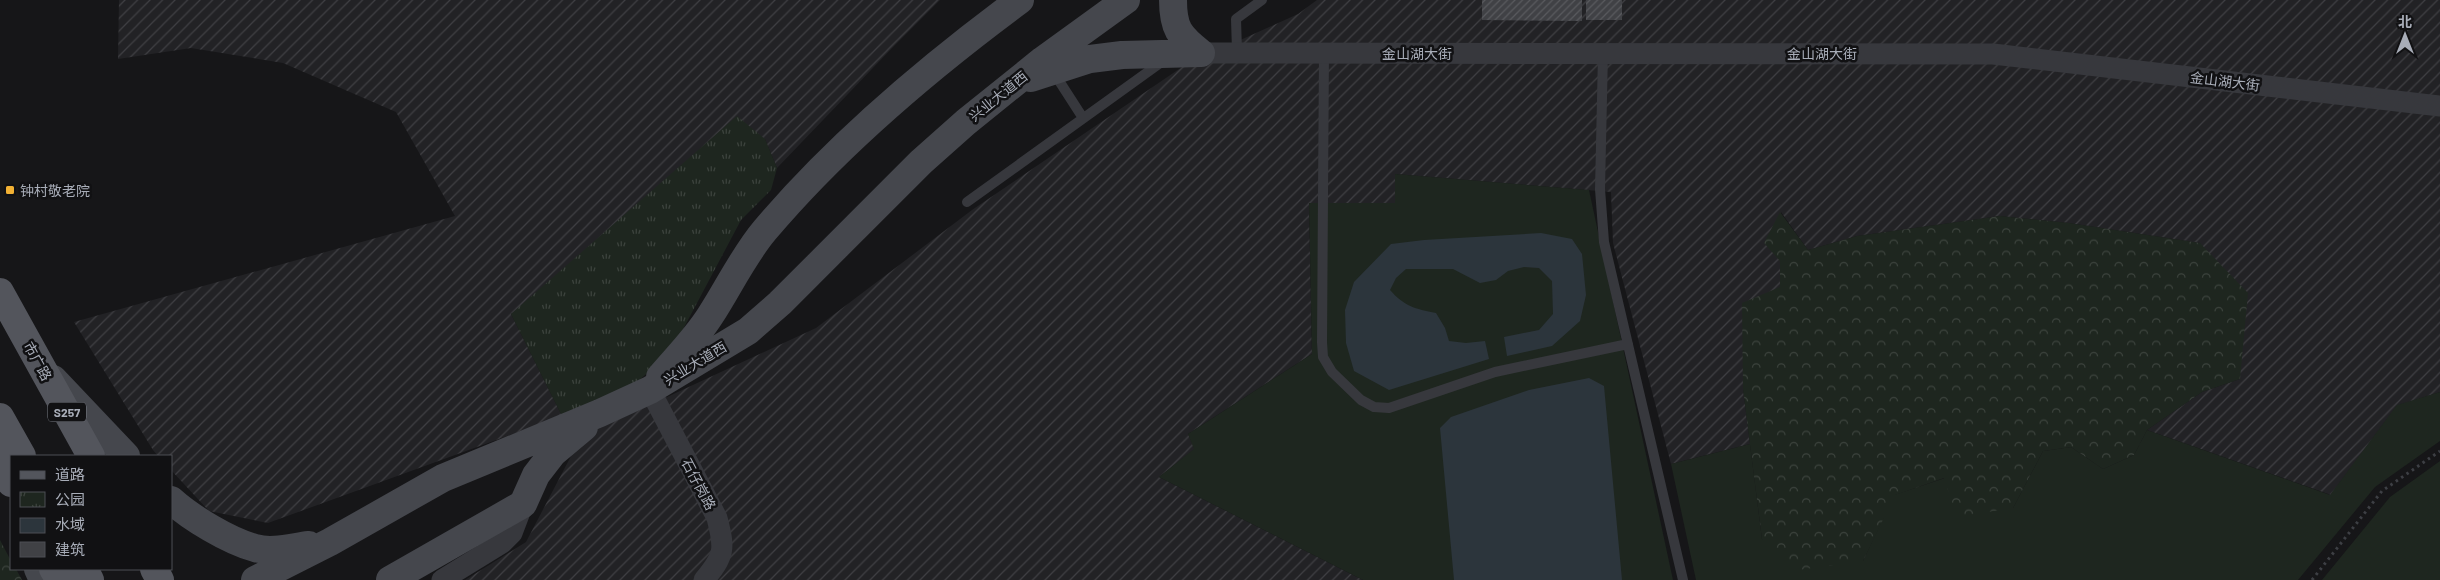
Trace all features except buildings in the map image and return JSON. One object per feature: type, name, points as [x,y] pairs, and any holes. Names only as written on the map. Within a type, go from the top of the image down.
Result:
[{"type":"main road","name":"市广路","points":[[0,292],[90,455]]},
{"type":"main road","points":[[0,417],[9,465]]},
{"type":"street","name":"兴业大道西","points":[[650,390],[710,316],[729,281],[771,224],[829,163],[874,120],[969,38],[1020,0]]},
{"type":"street","name":"兴业大道西","points":[[650,390],[748,331],[780,303],[921,162],[993,100],[1064,43],[1126,0]]},
{"type":"street","points":[[1173,0],[1175,27],[1185,41],[1201,53]]},
{"type":"street","name":"金山湖大街","points":[[1201,53],[1237,51],[1993,54],[2440,106]]},
{"type":"street","points":[[993,100],[1032,77],[1090,59],[1201,53]]},
{"type":"street","points":[[43,369],[125,455]]},
{"type":"street","points":[[255,580],[330,542],[443,478],[600,413],[650,390]]},
{"type":"street","name":"石仔岗路","points":[[650,390],[717,518],[722,538],[722,556],[704,580]]},
{"type":"street","points":[[442,580],[502,543],[512,533],[536,475],[554,453],[600,413]]},
{"type":"street","points":[[9,465],[10,478]]},
{"type":"street","points":[[172,501],[219,532],[256,548],[280,550],[330,542]]},
{"type":"street","points":[[390,580],[523,504]]},
{"type":"lane","points":[[1237,51],[1236,19],[1262,0]]},
{"type":"lane","points":[[1324,52],[1323,357],[1332,372],[1361,400],[1374,408],[1389,408],[1495,372],[1628,344]]},
{"type":"lane","points":[[1603,53],[1600,189],[1604,242],[1683,580]]},
{"type":"lane","points":[[967,202],[1173,54]]},
{"type":"lane","points":[[1052,70],[1083,118]]},
{"type":"path","points":[[2312,580],[2382,491],[2440,451]]},
{"type":"shaded area","points":[[119,0],[940,0],[777,168],[765,139],[511,314],[562,416],[268,523],[209,511],[172,471],[172,455],[157,455],[153,450],[74,322],[455,216],[396,112],[283,63],[191,48],[118,59]]},
{"type":"shaded area","points":[[1317,0],[2440,0],[2440,392],[2397,406],[2331,495],[2147,430],[2202,392],[2240,379],[2200,243],[2069,223],[2000,216],[1857,236],[1808,250],[1781,212],[1780,287],[1743,389],[1750,444],[1671,464],[1613,243],[1611,192],[1395,174],[1395,203],[1309,203],[1312,354],[1188,434],[1195,449],[1159,477],[1363,580],[465,580],[526,542],[581,437],[816,328],[972,210],[1185,65],[1298,14]]},
{"type":"green space","points":[[737,116],[765,139],[777,168],[771,190],[741,220],[671,352],[636,383],[562,416],[511,314]]},
{"type":"green space","points":[[1395,174],[1589,190],[1673,580],[1363,580],[1159,477],[1194,449],[1188,434],[1312,354],[1309,203],[1395,203]]},
{"type":"green space","points":[[1780,212],[1808,250],[1857,236],[2000,216],[2069,223],[2200,243],[2248,293],[2240,379],[2202,392],[2147,430],[2134,455],[2103,469],[2071,447],[2043,451],[2013,508],[1957,517],[1944,478],[1895,495],[1863,561],[1798,570],[1762,539],[1743,389],[1742,303],[1780,287],[1780,261],[1764,243]]},
{"type":"green space","points":[[2440,392],[2440,441],[2375,487],[2298,580],[1696,580],[1671,464],[1750,444],[1762,539],[1863,561],[1894,495],[1945,478],[2013,508],[2043,451],[2071,447],[2103,469],[2134,455],[2147,430],[2330,495],[2397,405]]},
{"type":"green space","points":[[2440,461],[2440,580],[2322,580],[2390,497]]},
{"type":"green space","points":[[0,540],[10,559],[10,570],[17,570],[22,580],[0,580]]},
{"type":"water","points":[[1541,233],[1572,239],[1582,254],[1586,295],[1580,321],[1552,346],[1507,356],[1504,337],[1539,330],[1553,314],[1552,281],[1539,268],[1524,267],[1508,271],[1496,280],[1480,283],[1453,269],[1406,269],[1396,278],[1390,290],[1400,300],[1410,306],[1436,313],[1445,328],[1449,341],[1466,343],[1485,341],[1489,359],[1389,390],[1354,371],[1346,343],[1345,310],[1354,282],[1391,244],[1424,240]]},
{"type":"water","points":[[1589,378],[1604,386],[1622,580],[1454,580],[1440,428],[1451,417],[1529,390]]},
{"type":"place","name":"钟村敬老院","points":[[10,190]]}]
